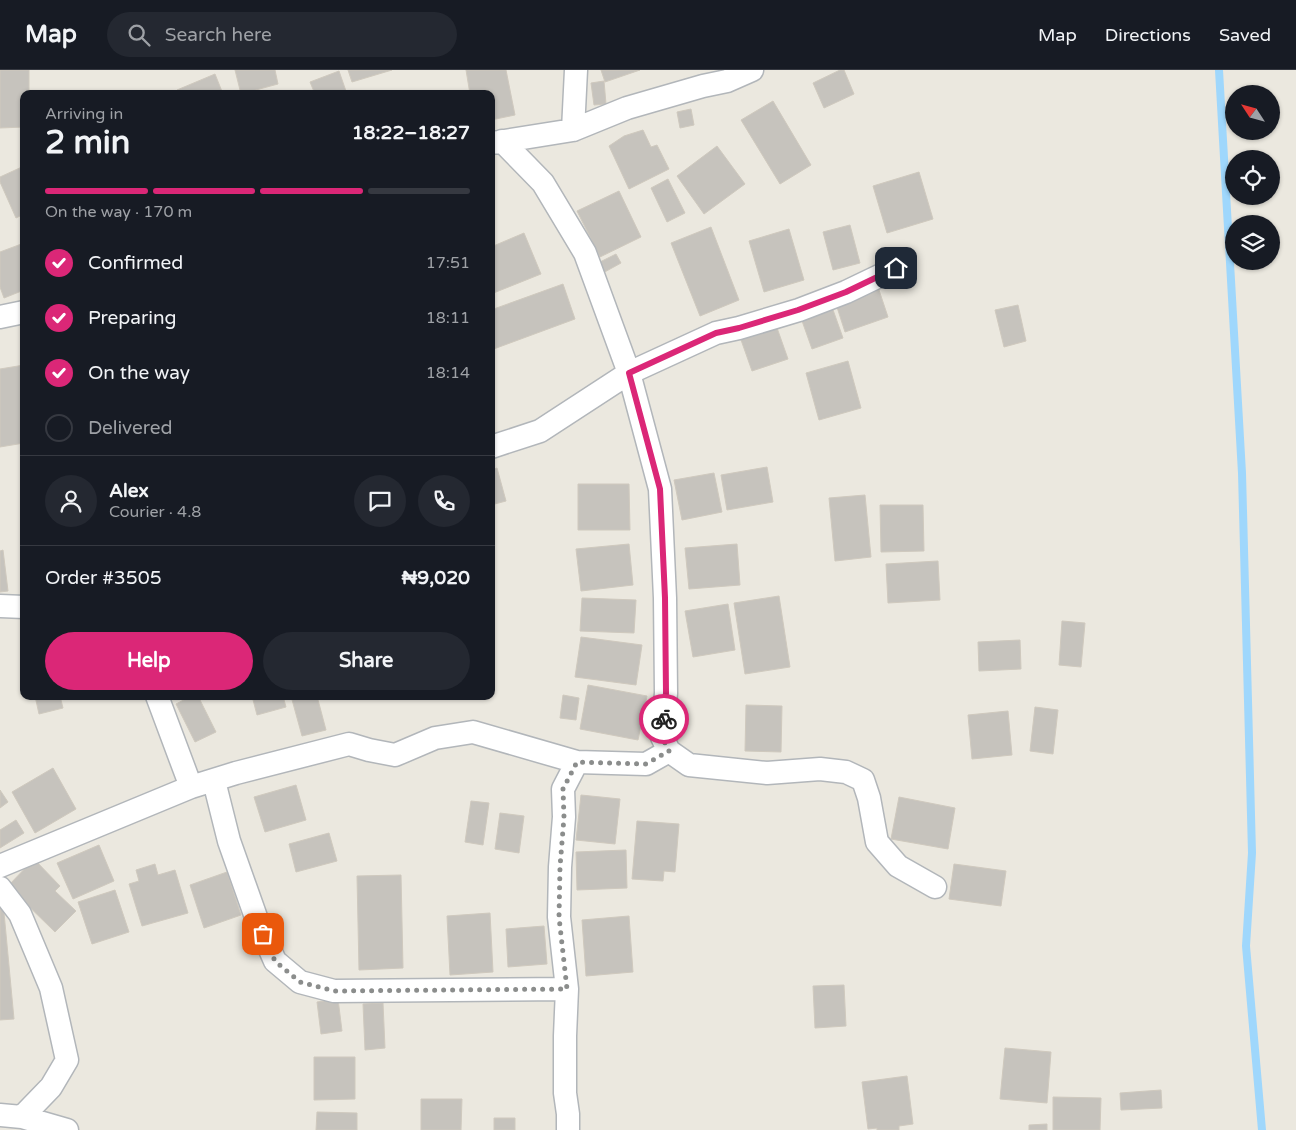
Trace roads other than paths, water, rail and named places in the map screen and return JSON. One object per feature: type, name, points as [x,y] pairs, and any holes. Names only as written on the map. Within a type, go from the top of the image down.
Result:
[{"type":"street","points":[[574,130],[576,70]]},
{"type":"street","points":[[497,142],[574,130],[702,78],[727,81],[752,70]]},
{"type":"street","points":[[497,142],[543,183],[585,253],[629,373],[660,489],[665,598],[666,683],[662,737],[669,751],[689,765],[767,774],[820,769],[846,772],[863,780],[869,798],[877,842],[898,866],[934,887]]},
{"type":"street","points":[[495,446],[540,432],[629,373],[716,333],[798,310],[846,292],[896,268]]},
{"type":"street","points":[[0,317],[20,313]]},
{"type":"street","points":[[0,606],[20,607]]},
{"type":"street","points":[[158,700],[191,787]]},
{"type":"street","points":[[0,866],[191,787],[236,773],[349,744],[395,755],[435,738],[473,732],[577,762],[646,764],[669,751]]},
{"type":"street","points":[[568,1130],[565,1093],[567,989],[559,917],[560,867],[564,817],[563,789],[577,762]]},
{"type":"street","points":[[214,781],[230,841],[257,920],[275,961],[300,982],[334,991],[567,989]]},
{"type":"street","points":[[0,888],[20,914],[51,988],[67,1060],[51,1087],[11,1116]]},
{"type":"street","points":[[11,1116],[67,1130]]},
{"type":"waterway","points":[[1219,70],[1242,473],[1252,853],[1246,946],[1262,1130]]}]
